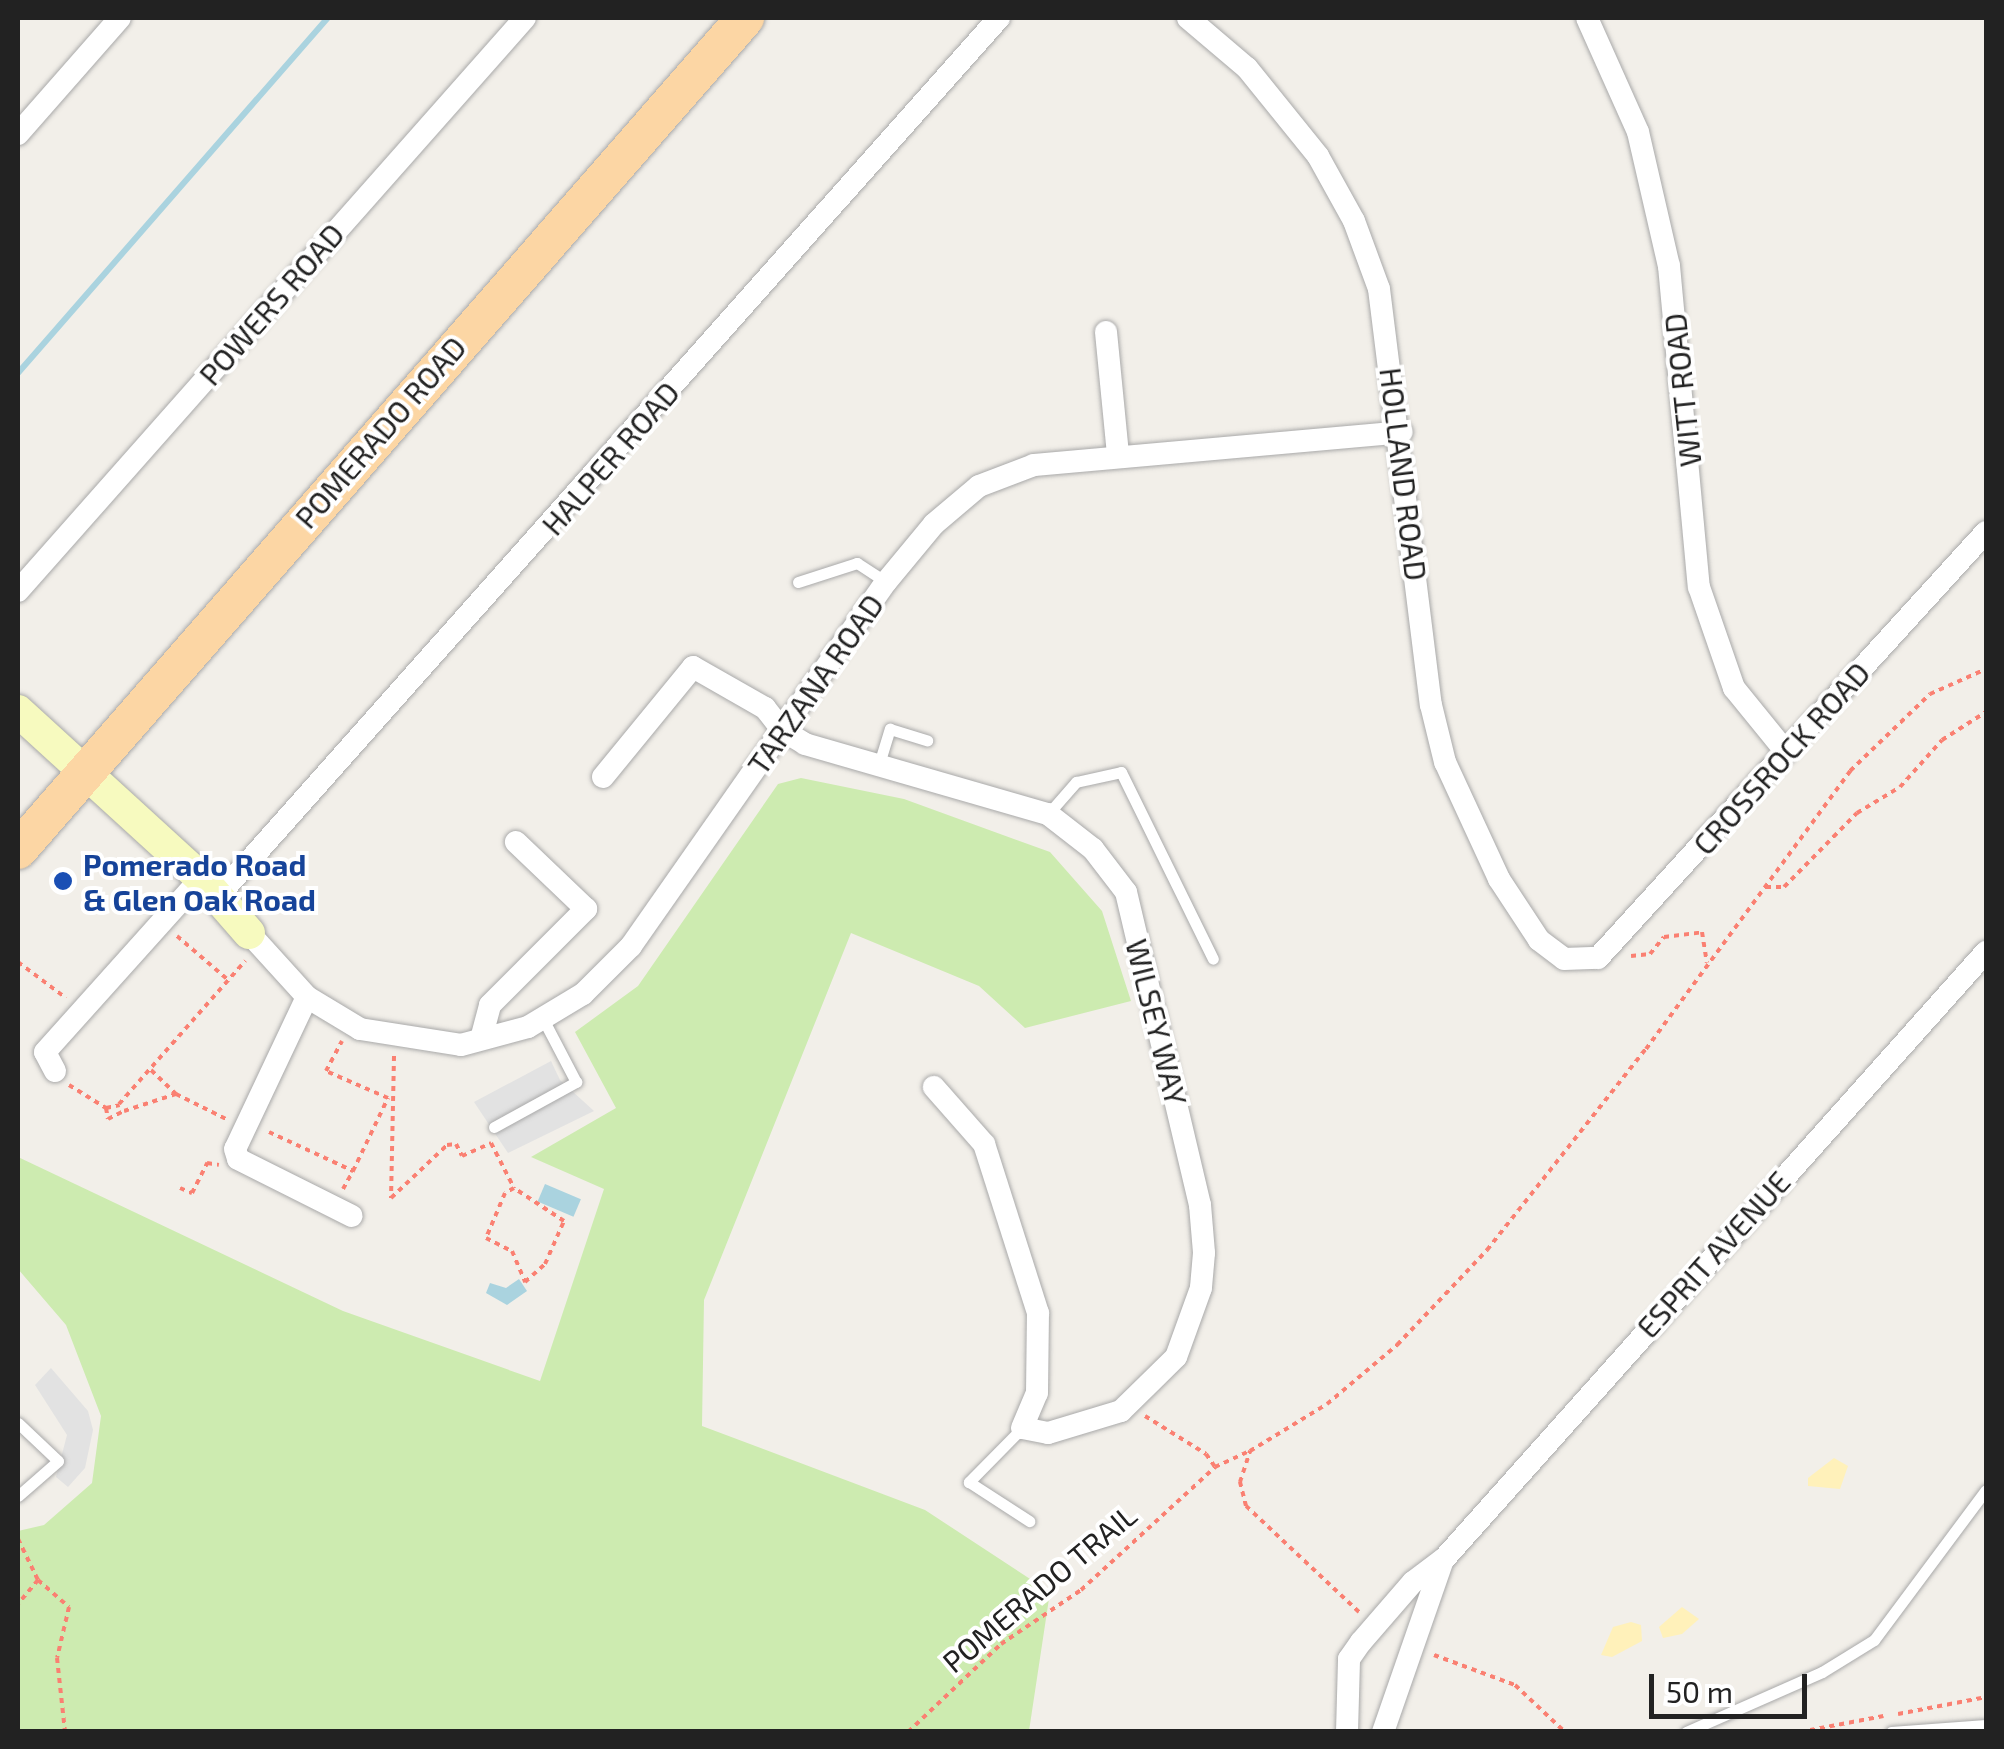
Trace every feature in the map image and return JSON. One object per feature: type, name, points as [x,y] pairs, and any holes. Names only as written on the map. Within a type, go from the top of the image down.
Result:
[{"type":"main road","name":"POMERADO ROAD","points":[[18,850],[745,18]]},
{"type":"street","points":[[18,134],[120,18]]},
{"type":"street","name":"POWERS ROAD","points":[[18,591],[525,18]]},
{"type":"street","name":"HALPER ROAD","points":[[55,1071],[46,1052],[161,923],[209,887],[999,18]]},
{"type":"street","name":"HOLLAND ROAD","points":[[1188,18],[1247,68],[1318,156],[1354,221],[1379,289],[1402,432],[1431,705],[1445,762],[1499,879],[1539,940],[1564,960],[1598,958]]},
{"type":"street","name":"WITT ROAD","points":[[1587,18],[1638,132],[1669,266],[1699,587],[1734,688],[1786,752]]},
{"type":"street","points":[[1106,332],[1118,454]]},
{"type":"street","name":"TARZANA ROAD","points":[[254,940],[307,997],[350,1023],[394,1036],[461,1045],[544,1019],[583,994],[631,946],[886,582],[934,524],[979,486],[1034,464],[1402,432]]},
{"type":"street","name":"CROSSROCK ROAD","points":[[1598,958],[1986,532]]},
{"type":"street","name":"WILSEY WAY","points":[[603,777],[693,667],[765,708],[782,730],[805,744],[1048,814],[1093,849],[1126,892],[1200,1205],[1204,1253],[1195,1305],[1176,1357],[1130,1403],[1100,1421],[1048,1432],[1022,1428]]},
{"type":"street","points":[[18,711],[209,887],[254,940]]},
{"type":"street","points":[[481,1040],[490,1005],[586,909],[516,842]]},
{"type":"street","name":"ESPRIT AVENUE","points":[[1347,1732],[1349,1659],[1413,1582],[1444,1559],[1986,952]]},
{"type":"street","points":[[307,997],[247,1125],[237,1155],[352,1216]]},
{"type":"street","points":[[934,1087],[984,1144],[1038,1313],[1037,1393],[1022,1428]]},
{"type":"street","name":"ESPRIT AVENUE","points":[[1382,1732],[1444,1559]]},
{"type":"street","points":[[1377,1629],[1411,1646]]},
{"type":"lane","points":[[798,582],[856,563],[886,582]]},
{"type":"lane","points":[[880,764],[890,728],[928,740]]},
{"type":"lane","points":[[1048,814],[1076,782],[1122,772],[1214,959]]},
{"type":"lane","points":[[494,1128],[576,1082],[544,1019]]},
{"type":"lane","points":[[18,1423],[58,1461],[18,1495]]},
{"type":"lane","points":[[1022,1428],[969,1482],[1030,1520]]},
{"type":"lane","points":[[1686,1732],[1822,1672],[1874,1640],[1986,1490]]},
{"type":"lane","points":[[1891,1732],[1986,1726]]},
{"type":"path","name":"POMERADO TRAIL","points":[[908,1732],[1000,1644],[1080,1590],[1215,1467],[1239,1450],[1250,1451],[1328,1404],[1397,1346],[1474,1264],[1893,724],[1930,694],[1986,669]]},
{"type":"path","points":[[1766,886],[1784,887],[1857,813],[1900,787],[1942,740],[1986,712]]},
{"type":"path","points":[[161,923],[226,980]]},
{"type":"path","points":[[1598,958],[1650,954],[1664,937],[1702,932],[1707,963]]},
{"type":"path","points":[[106,1108],[119,1104],[150,1069],[226,980],[254,940]]},
{"type":"path","points":[[18,962],[84,1013]]},
{"type":"path","points":[[350,1023],[326,1071],[388,1098]]},
{"type":"path","points":[[394,1036],[388,1098],[391,1198],[447,1145],[456,1144],[462,1156],[491,1143],[514,1188],[564,1221],[545,1264],[525,1282],[512,1251],[486,1238],[505,1193],[514,1188]]},
{"type":"path","points":[[150,1069],[176,1094],[352,1171],[388,1098]]},
{"type":"path","points":[[55,1071],[106,1108],[108,1119],[176,1094]]},
{"type":"path","points":[[119,1104],[124,1110]]},
{"type":"path","points":[[198,1159],[216,1166],[237,1155]]},
{"type":"path","points":[[180,1188],[192,1194],[206,1163]]},
{"type":"path","points":[[194,1168],[202,1172]]},
{"type":"path","points":[[188,1178],[197,1182]]},
{"type":"path","points":[[1130,1403],[1206,1454],[1215,1467]]},
{"type":"path","points":[[1250,1451],[1240,1482],[1246,1506],[1377,1629]]},
{"type":"path","points":[[18,1539],[38,1580],[69,1608],[57,1658],[64,1732]]},
{"type":"path","points":[[18,1604],[38,1580]]},
{"type":"path","points":[[1411,1646],[1516,1685],[1565,1732]]},
{"type":"green space","points":[[801,778],[904,799],[1050,852],[1102,911],[1131,1001],[1025,1028],[979,986],[851,933],[704,1300],[702,1426],[925,1510],[1050,1592],[1029,1731],[18,1731],[18,1531],[44,1525],[92,1483],[101,1416],[66,1325],[18,1269],[18,1157],[343,1311],[540,1381],[604,1189],[531,1157],[616,1108],[575,1032],[638,986],[778,784]]},
{"type":"sand","points":[[1834,1458],[1848,1466],[1840,1489],[1808,1486],[1808,1478]]},
{"type":"sand","points":[[1682,1607],[1699,1619],[1682,1634],[1663,1638],[1659,1627]]},
{"type":"sand","points":[[1631,1622],[1641,1625],[1642,1641],[1612,1657],[1601,1655],[1613,1627]]},
{"type":"shaded area","points":[[551,1061],[560,1080],[594,1111],[508,1153],[474,1102]]},
{"type":"shaded area","points":[[51,1368],[88,1411],[93,1430],[85,1468],[68,1487],[56,1477],[67,1435],[35,1385]]},
{"type":"water","points":[[545,1184],[581,1199],[573,1217],[538,1201]]},
{"type":"water","points":[[519,1279],[527,1291],[507,1305],[486,1293],[490,1283],[506,1288]]},
{"type":"waterway","points":[[18,373],[328,18]]},
{"type":"place","name":"Pomerado Road & Glen Oak Road","points":[[63,881]]}]
